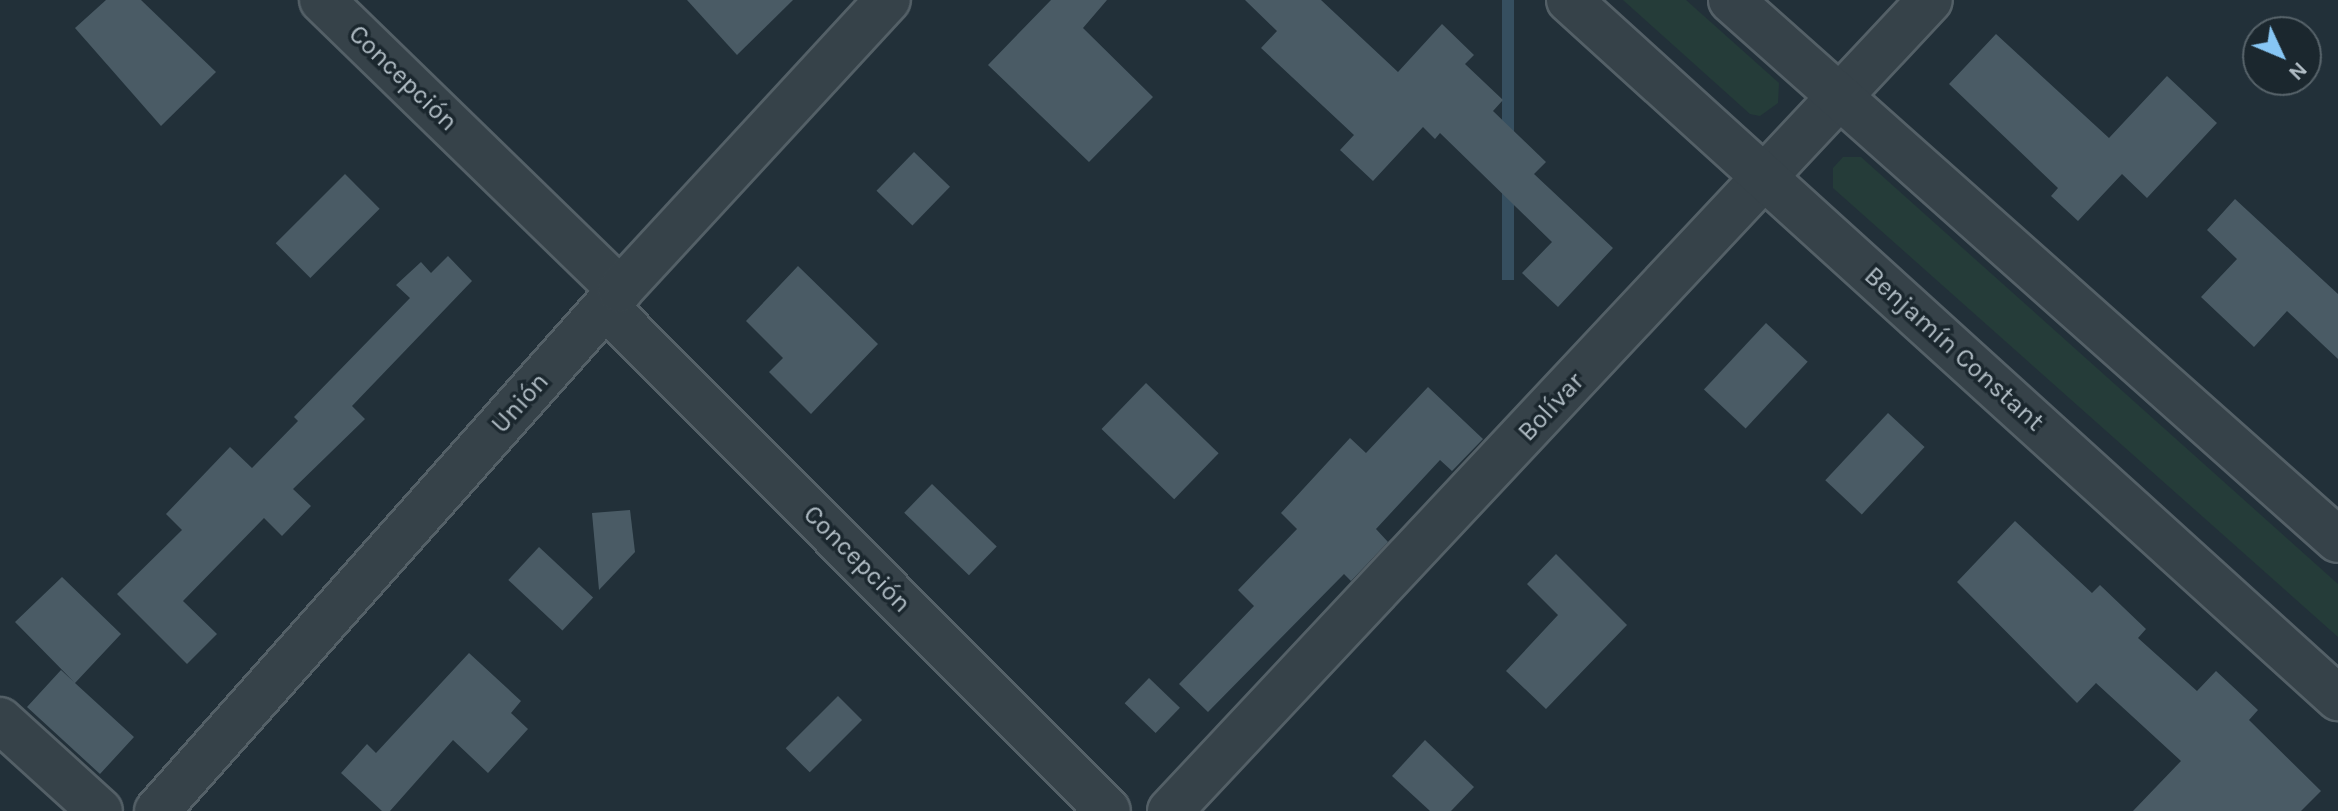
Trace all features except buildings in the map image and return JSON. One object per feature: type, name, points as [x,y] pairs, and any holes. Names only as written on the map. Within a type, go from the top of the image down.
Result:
[{"type":"street","name":"Concepción","points":[[322,0],[1108,811]]},
{"type":"street","name":"Unión","points":[[157,811],[613,298],[888,0]]},
{"type":"street","name":"Benjamín Constant","points":[[1569,0],[2338,698]]},
{"type":"street","points":[[1731,0],[2338,540]]},
{"type":"street","name":"Bolívar","points":[[1170,811],[1767,179],[1930,0]]},
{"type":"street","points":[[0,720],[100,811]]},
{"type":"green space","points":[[1623,0],[1686,0],[1779,83],[1778,103],[1760,116],[1750,114]]},
{"type":"green space","points":[[1843,157],[1861,157],[2338,584],[2338,637],[1833,188],[1833,168]]},
{"type":"water","points":[[1502,0],[1514,0],[1514,280],[1502,280]]}]
